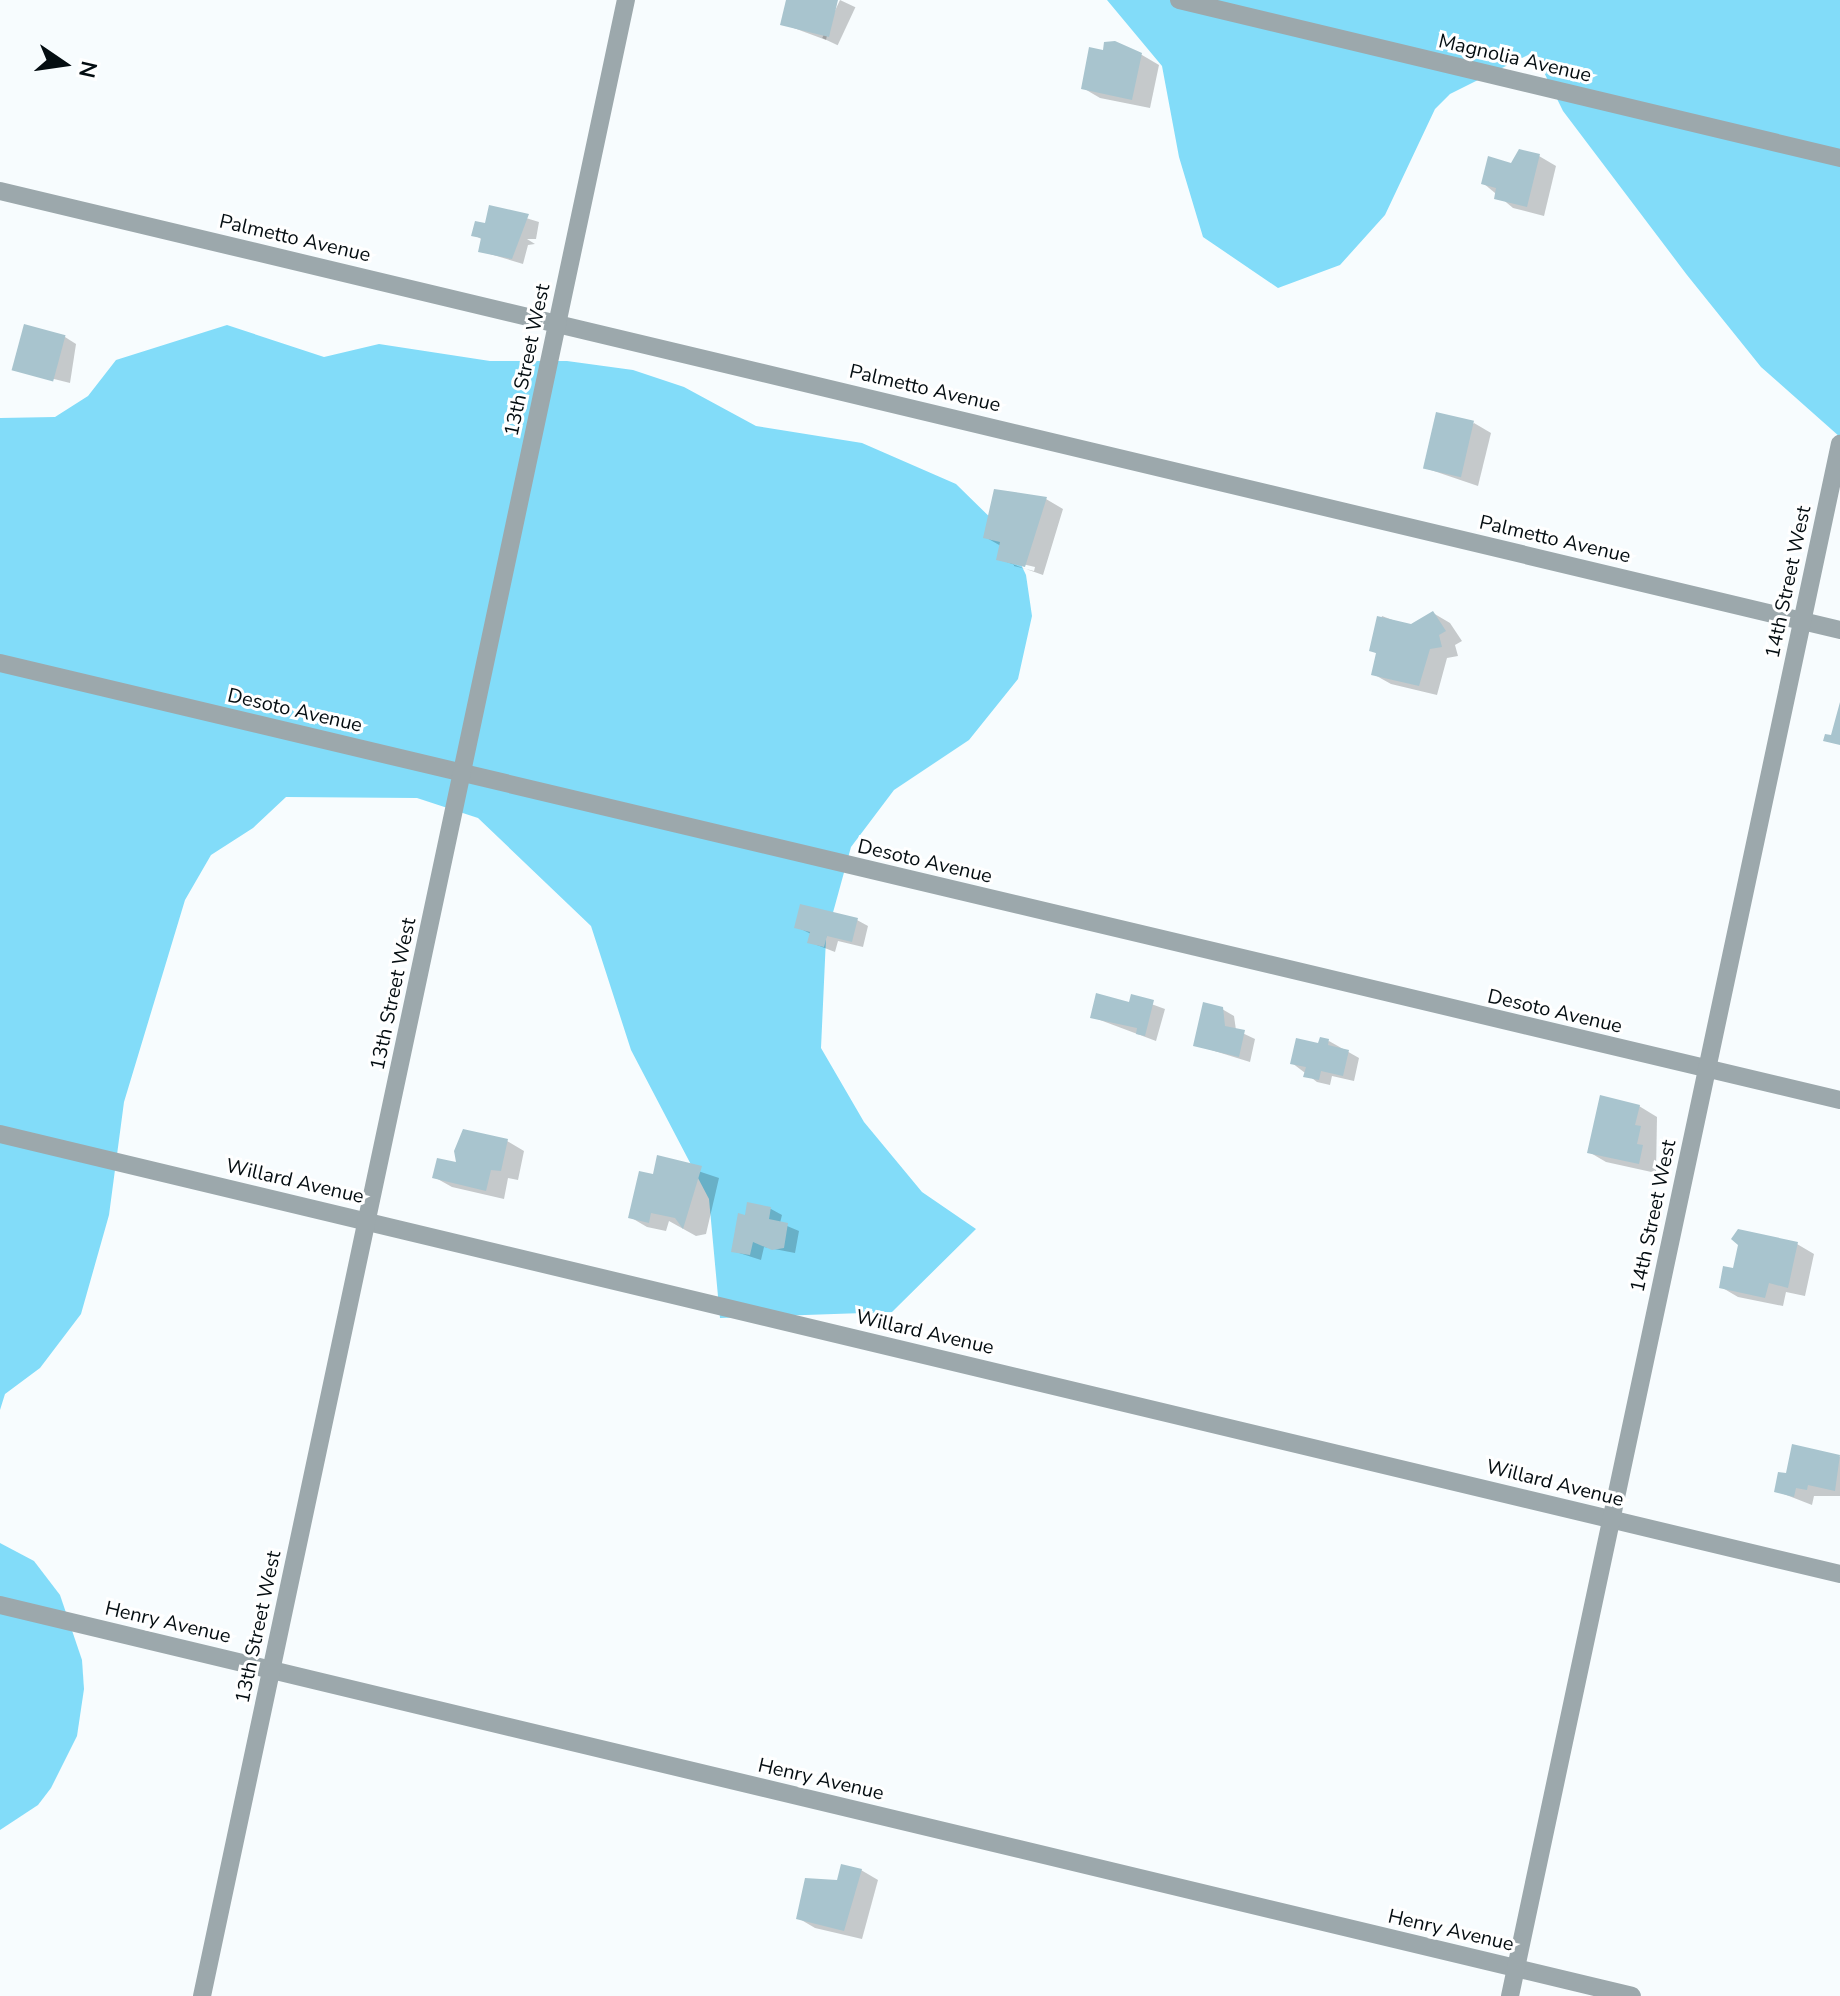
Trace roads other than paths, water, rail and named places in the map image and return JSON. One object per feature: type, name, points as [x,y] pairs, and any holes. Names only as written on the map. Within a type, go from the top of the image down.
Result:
[{"type":"street","name":"13th Street West","points":[[202,1996],[626,0]]},
{"type":"street","name":"Magnolia Avenue","points":[[1179,0],[1840,158]]},
{"type":"street","name":"Palmetto Avenue","points":[[0,191],[1840,630]]},
{"type":"street","name":"14th Street West","points":[[1510,1996],[1840,444]]},
{"type":"street","name":"Desoto Avenue","points":[[0,663],[1840,1100]]},
{"type":"street","name":"Willard Avenue","points":[[0,1134],[1840,1574]]},
{"type":"street","name":"Henry Avenue","points":[[0,1605],[1632,1996]]}]
